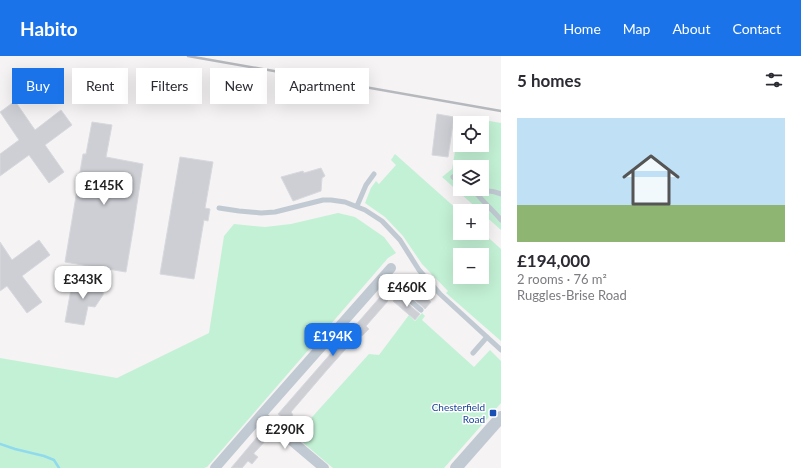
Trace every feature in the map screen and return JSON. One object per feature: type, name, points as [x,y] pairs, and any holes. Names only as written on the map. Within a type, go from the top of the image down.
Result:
[{"type":"street","points":[[215,468],[260,414],[391,268]]},
{"type":"street","points":[[260,414],[324,468]]},
{"type":"street","points":[[456,468],[501,417]]},
{"type":"lane","points":[[357,206],[366,185],[374,174]]},
{"type":"lane","points":[[489,191],[501,194]]},
{"type":"lane","points":[[479,196],[501,220]]},
{"type":"lane","points":[[219,208],[261,213],[275,212],[305,204],[331,200],[357,206],[374,215],[388,227],[400,240],[419,270],[440,294],[500,348]]},
{"type":"lane","points":[[383,277],[421,310]]},
{"type":"lane","points":[[474,353],[487,337]]},
{"type":"green space","points":[[489,121],[501,123],[501,230],[489,219],[489,204],[472,204],[463,196],[489,196],[489,160],[454,160],[455,152],[489,152]]},
{"type":"green space","points":[[395,154],[453,206],[453,240],[489,240],[489,238],[501,249],[501,341],[446,293],[448,291],[422,264],[403,236],[385,217],[365,203],[371,188],[376,181],[379,184],[396,165],[391,160]]},
{"type":"green space","points":[[453,163],[453,187],[442,177],[452,169]]},
{"type":"green space","points":[[338,213],[355,217],[384,237],[396,253],[388,258],[207,467],[0,468],[0,358],[117,378],[209,333],[224,236],[234,224],[265,227],[291,224]]},
{"type":"green space","points":[[422,313],[425,316],[422,320],[474,367],[490,350],[501,361],[501,403],[444,468],[333,468],[295,436],[369,354],[379,355],[409,315],[415,321]]},
{"type":"building","points":[[12,103],[17,104],[35,130],[61,110],[72,125],[45,145],[64,172],[49,183],[29,155],[0,176],[0,154],[19,140],[0,112]]},
{"type":"building","points":[[437,114],[453,117],[448,157],[432,155]]},
{"type":"building","points":[[92,122],[112,125],[106,157],[143,164],[126,272],[65,262],[83,154],[86,154]]},
{"type":"building","points":[[180,157],[213,162],[205,208],[210,209],[208,221],[204,220],[194,279],[160,274]]},
{"type":"building","points":[[321,168],[325,176],[322,178],[321,191],[293,201],[281,177]]},
{"type":"building","points":[[39,240],[50,255],[22,276],[42,302],[27,313],[7,286],[0,291],[0,242],[12,260]]},
{"type":"building","points":[[85,280],[104,283],[103,295],[95,307],[88,306],[84,325],[65,322],[72,284]]},
{"type":"building","points":[[411,285],[431,302],[425,309],[406,292]]},
{"type":"building","points":[[381,296],[388,301],[366,326],[369,329],[362,336],[360,333],[327,370],[291,412],[293,415],[289,420],[278,414]]},
{"type":"building","points":[[397,296],[420,314],[415,320],[393,301]]},
{"type":"building","points":[[263,430],[270,436],[254,453],[258,457],[252,464],[248,461],[242,468],[231,468]]},
{"type":"waterway","points":[[0,444],[54,460],[59,468]]},
{"type":"railway","points":[[188,56],[501,111]]},
{"type":"place","name":"Chesterfield Road","points":[[493,413]]}]
